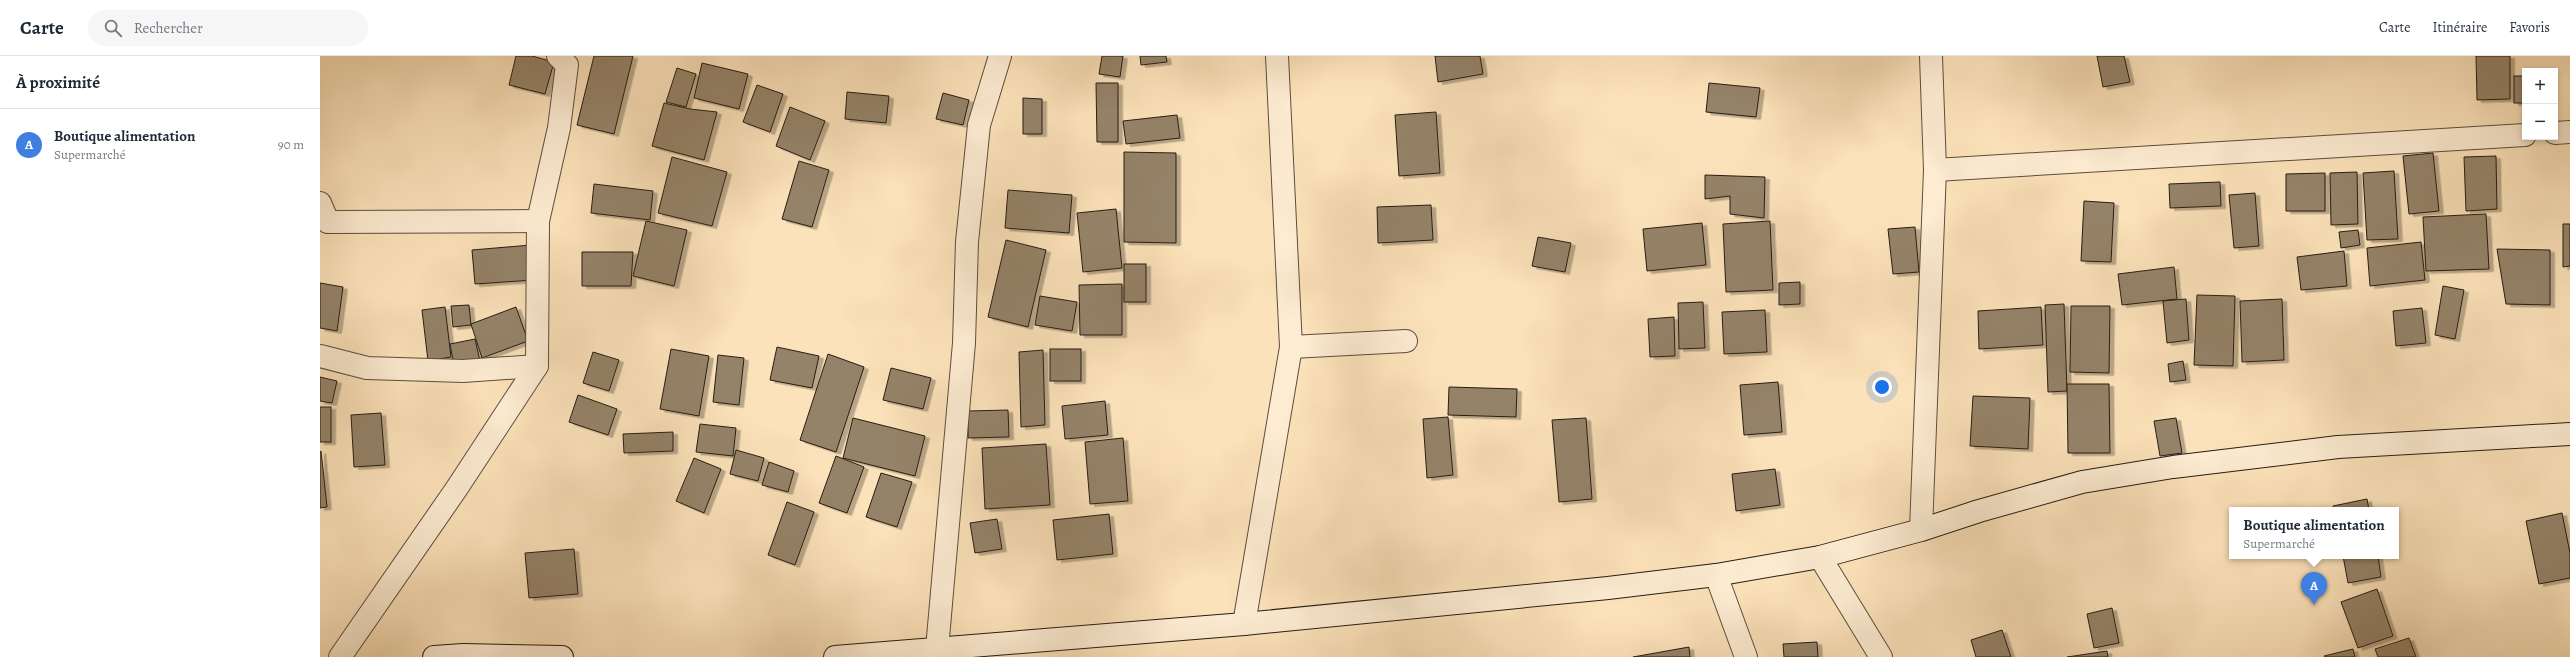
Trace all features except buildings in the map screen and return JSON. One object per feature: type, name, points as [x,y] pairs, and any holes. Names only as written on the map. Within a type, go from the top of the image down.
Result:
[{"type":"street","points":[[340,657],[457,488],[537,366],[538,221],[559,128],[567,65],[558,56]]},
{"type":"street","points":[[939,653],[964,343],[967,242],[980,124],[1000,56]]},
{"type":"street","points":[[1244,624],[1292,347],[1278,56]]},
{"type":"street","points":[[1921,530],[1936,170],[1931,56]]},
{"type":"street","points":[[2558,133],[2570,132]]},
{"type":"street","points":[[1936,170],[2522,135]]},
{"type":"street","points":[[320,203],[328,222],[538,221]]},
{"type":"street","points":[[1292,347],[1406,342]]},
{"type":"street","points":[[320,356],[367,368],[463,371],[537,366]]},
{"type":"street","points":[[835,657],[939,653],[1608,588],[1716,575],[1820,557],[1921,530],[1979,511],[2082,482],[2173,467],[2338,447],[2570,434]]},
{"type":"street","points":[[1820,557],[1881,657]]},
{"type":"street","points":[[1716,575],[1746,657]]},
{"type":"street","points":[[434,657],[463,655],[562,657]]},
{"type":"place","name":"Boutique alimentation","points":[[2314,605]]}]
